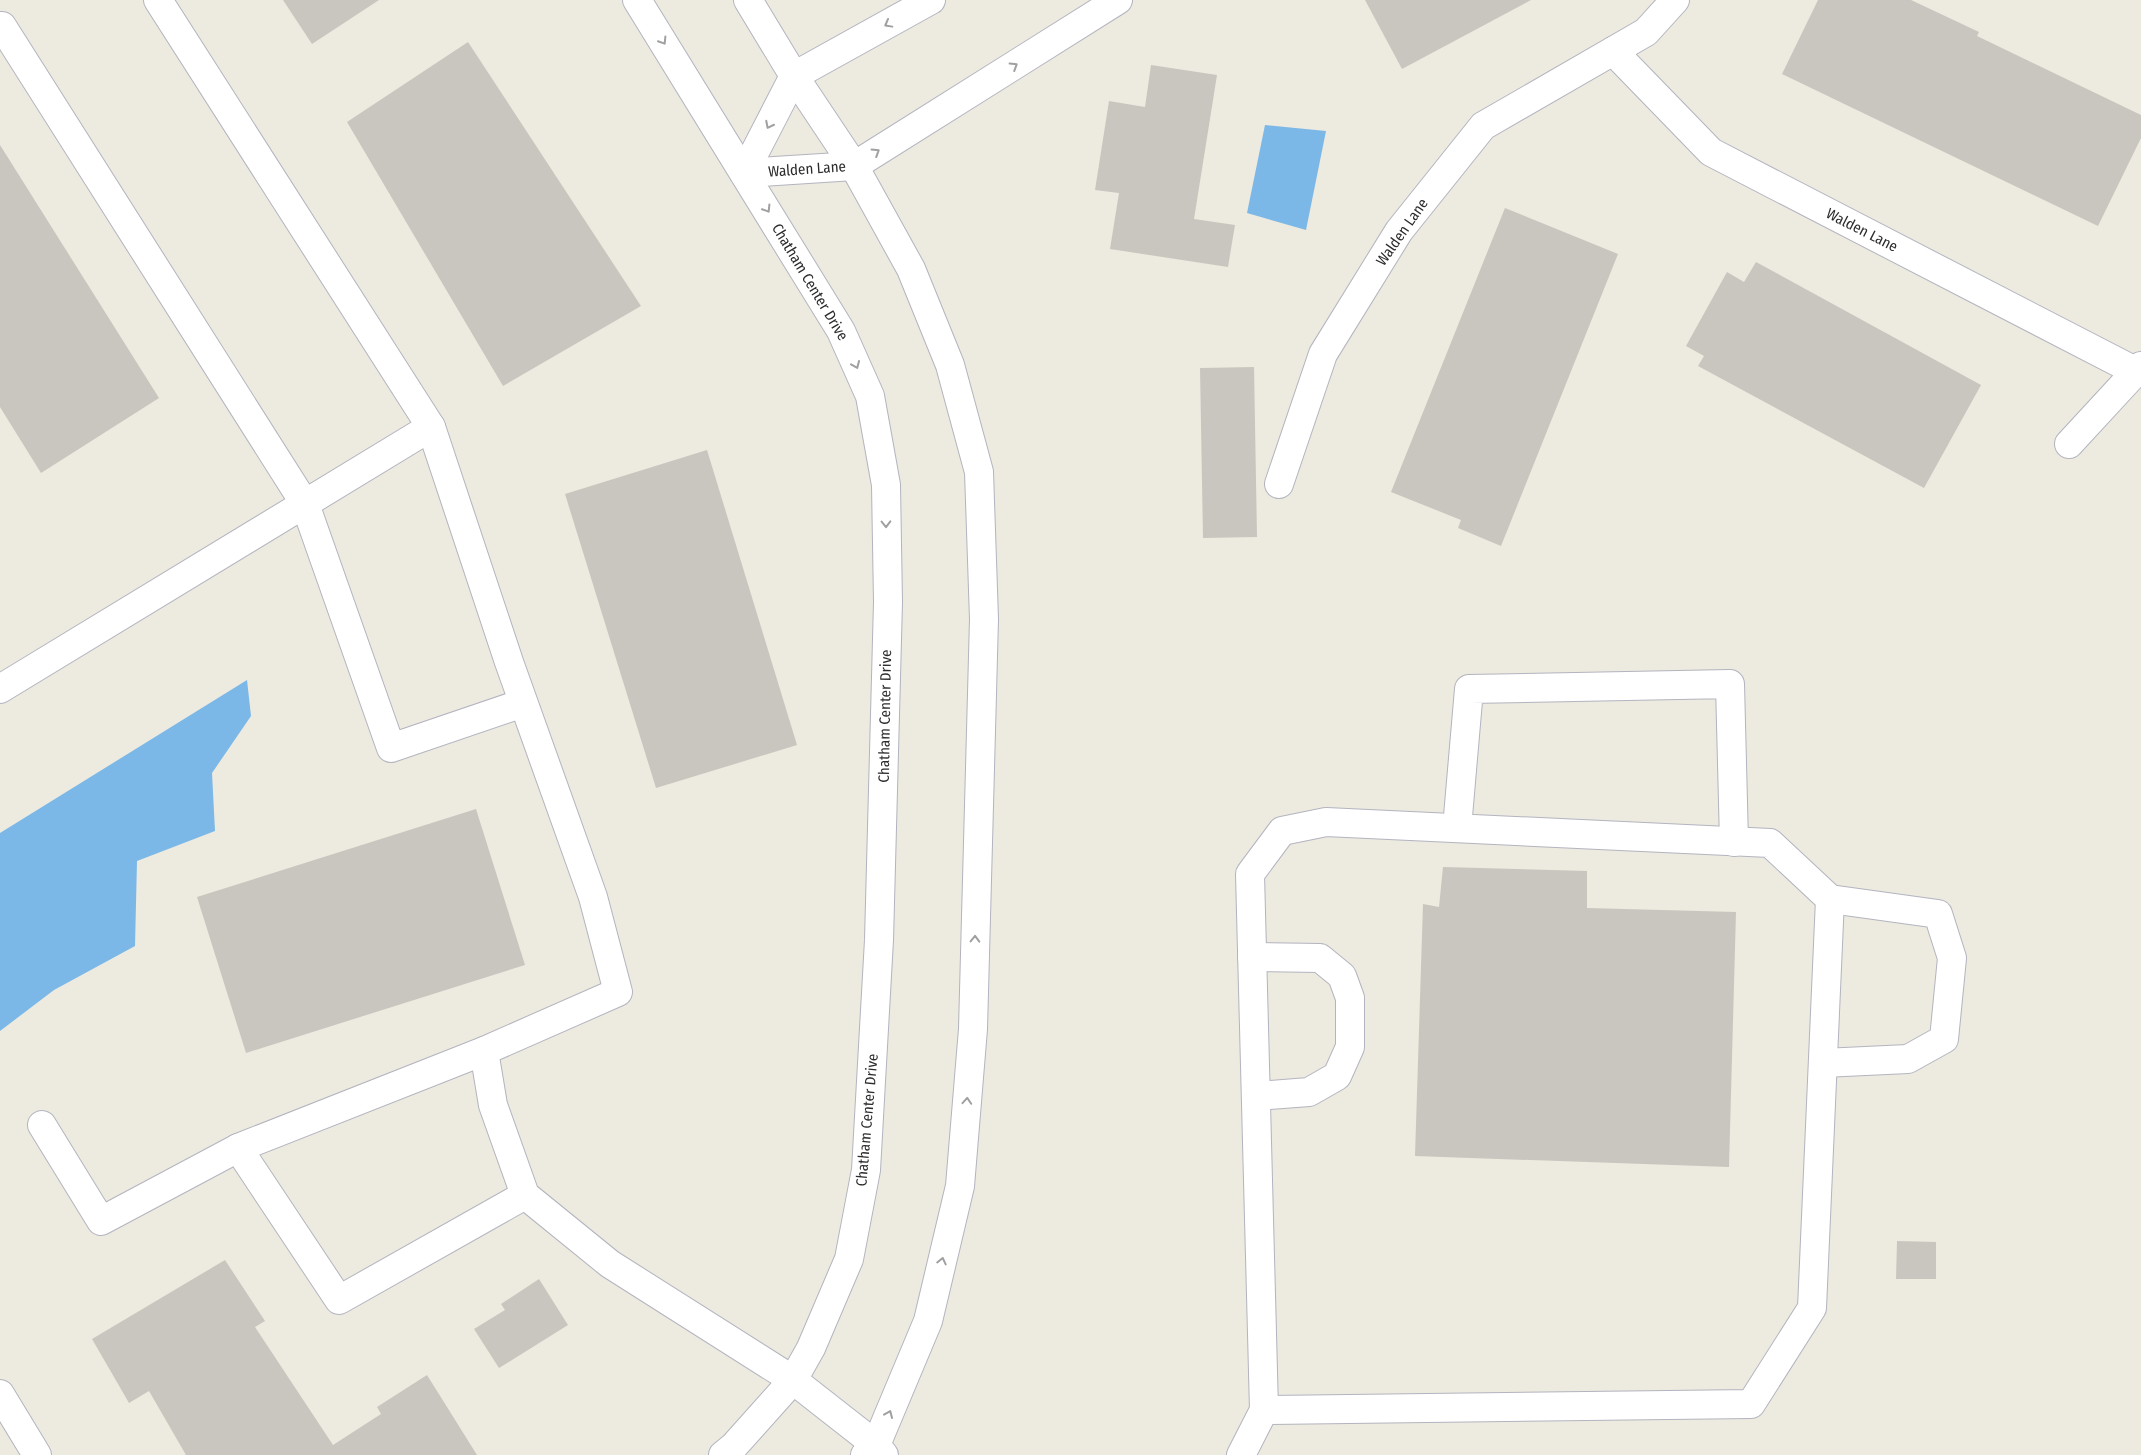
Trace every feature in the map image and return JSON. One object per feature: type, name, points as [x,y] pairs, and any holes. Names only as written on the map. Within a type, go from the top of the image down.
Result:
[{"type":"street","points":[[42,1125],[101,1221],[238,1148],[484,1051],[618,992],[593,897],[523,703],[431,426],[158,0]]},
{"type":"street","name":"Chatham Center Drive","points":[[637,0],[841,331],[870,396],[886,485],[888,602],[879,940],[866,1170],[848,1259],[811,1348],[793,1380],[734,1446],[723,1455]]},
{"type":"street","points":[[484,1051],[493,1105],[525,1195],[610,1264],[793,1380],[875,1452],[928,1321],[960,1186],[973,1029],[984,619],[978,472],[950,364],[911,269],[854,166],[794,76],[748,0]]},
{"type":"street","points":[[794,76],[931,0]]},
{"type":"street","name":"Walden Lane","points":[[744,174],[854,166],[1118,0]]},
{"type":"street","name":"Walden Lane","points":[[1279,484],[1323,354],[1399,232],[1483,126],[1646,32],[1675,0]]},
{"type":"street","points":[[0,26],[305,504],[391,748],[523,703]]},
{"type":"street","name":"Walden Lane","points":[[1613,51],[1711,152],[2139,369],[2069,444]]},
{"type":"street","name":"Walden Lane","points":[[744,174],[794,76]]},
{"type":"street","points":[[0,688],[431,426]]},
{"type":"street","points":[[1457,828],[1469,689],[1730,684],[1734,842]]},
{"type":"street","points":[[1241,1455],[1264,1410],[1250,874],[1282,831],[1326,822],[1770,844],[1830,898],[1938,914],[1952,958],[1944,1039],[1908,1059],[1823,1063]]},
{"type":"street","points":[[1264,1410],[1751,1404],[1812,1308],[1830,898]]},
{"type":"street","points":[[1252,957],[1320,958],[1342,976],[1350,998],[1350,1047],[1337,1076],[1309,1092],[1256,1096]]},
{"type":"street","points":[[238,1148],[339,1300],[525,1195]]},
{"type":"street","points":[[0,1394],[36,1455]]},
{"type":"water","points":[[1265,125],[1326,131],[1306,230],[1247,213]]},
{"type":"water","points":[[247,680],[251,716],[212,773],[215,831],[137,861],[135,946],[54,990],[0,1031],[0,833]]},
{"type":"building","points":[[283,0],[379,0],[312,44]]},
{"type":"building","points":[[1365,0],[1531,0],[1402,69]]},
{"type":"building","points":[[1818,0],[1911,0],[1979,32],[1977,36],[2141,115],[2141,138],[2098,226],[1782,74]]},
{"type":"building","points":[[468,42],[641,306],[503,386],[347,122]]},
{"type":"building","points":[[1151,65],[1217,75],[1194,219],[1235,225],[1228,267],[1110,249],[1119,193],[1095,190],[1109,101],[1145,107]]},
{"type":"building","points":[[0,145],[159,398],[41,473],[0,407]]},
{"type":"building","points":[[1505,208],[1618,254],[1501,546],[1458,528],[1461,520],[1391,492]]},
{"type":"building","points":[[1756,262],[1981,385],[1924,488],[1698,366],[1704,356],[1686,346],[1727,272],[1744,282]]},
{"type":"building","points":[[1254,367],[1257,537],[1203,538],[1200,368]]},
{"type":"building","points":[[707,450],[797,745],[656,788],[565,494]]},
{"type":"building","points":[[476,809],[525,965],[246,1053],[197,897]]},
{"type":"building","points":[[1443,867],[1587,871],[1587,908],[1736,912],[1729,1167],[1415,1156],[1423,904],[1439,907]]},
{"type":"building","points":[[1897,1241],[1936,1242],[1936,1279],[1896,1279]]},
{"type":"building","points":[[225,1260],[265,1321],[255,1327],[333,1445],[381,1414],[377,1407],[427,1375],[477,1455],[186,1455],[149,1391],[129,1403],[92,1339]]},
{"type":"building","points":[[539,1279],[568,1325],[499,1368],[474,1329],[505,1310],[501,1304]]}]
